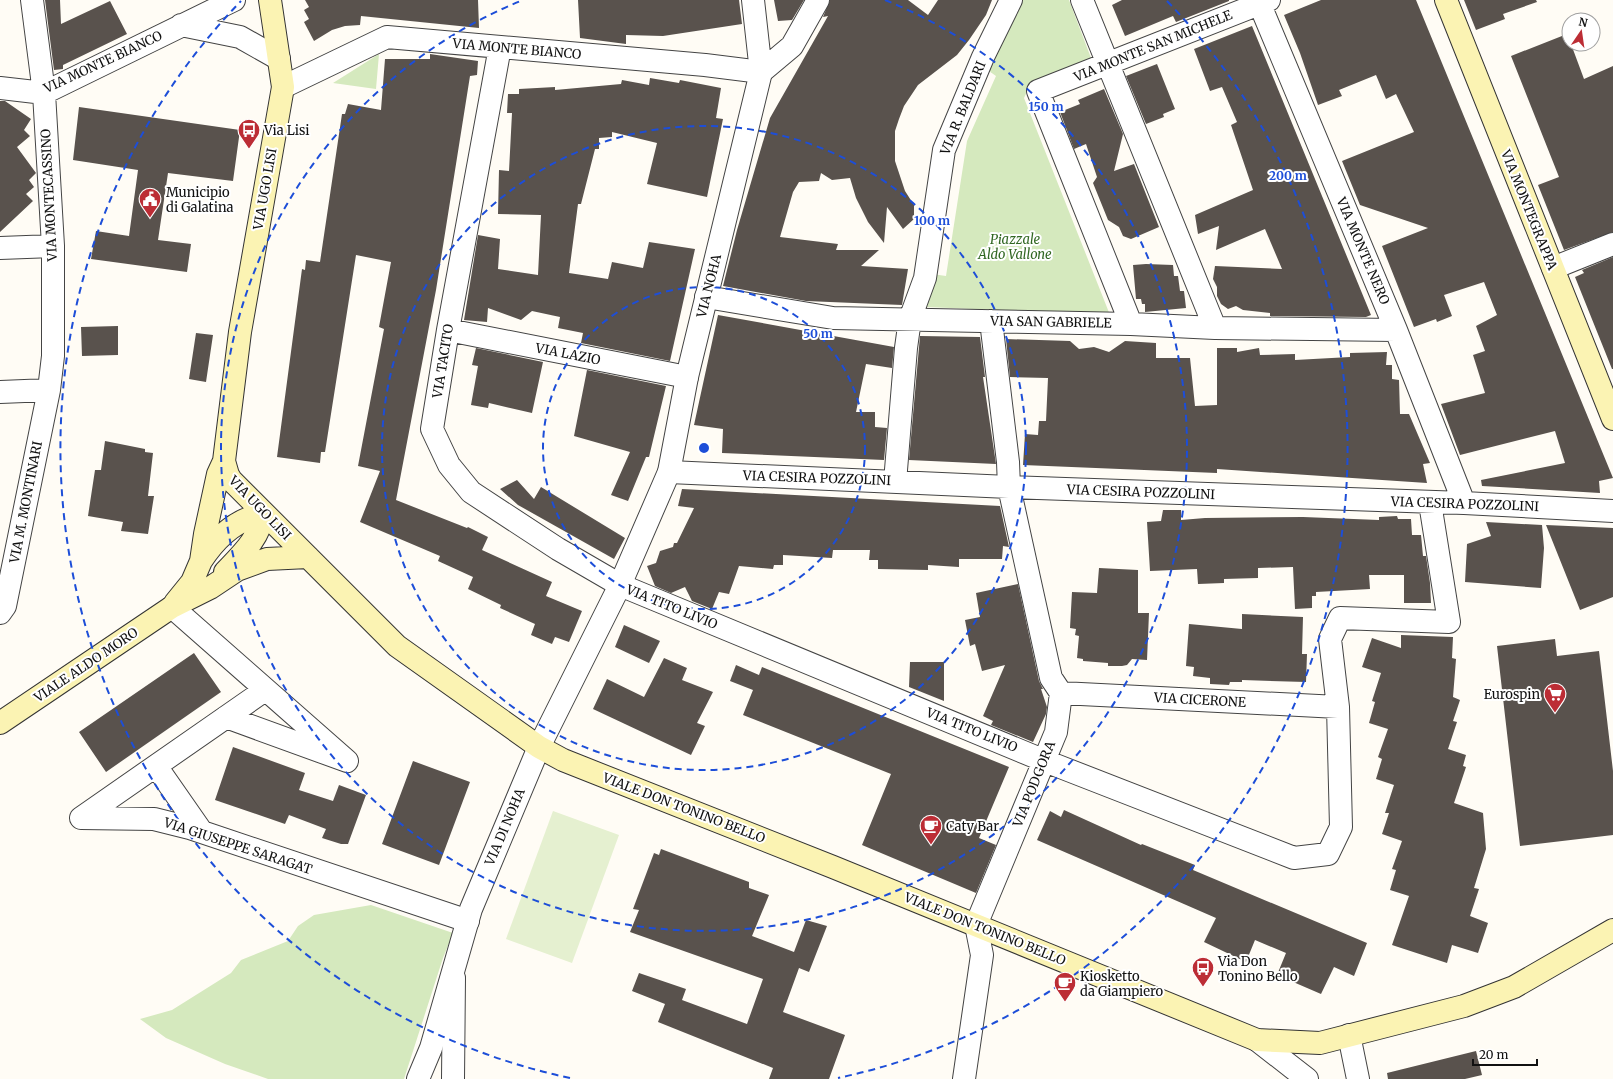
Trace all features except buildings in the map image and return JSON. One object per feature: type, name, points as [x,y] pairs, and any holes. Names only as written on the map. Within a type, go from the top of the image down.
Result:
[{"type":"main road","name":"VIA UGO LISI","points":[[270,0],[283,87],[240,332],[224,461],[228,474],[231,480],[263,514],[397,646],[539,747]]},
{"type":"main road","name":"VIA MONTEGRAPPA","points":[[1446,0],[1613,419]]},
{"type":"main road","name":"VIALE ALDO MORO","points":[[201,561],[204,534],[218,474],[224,461]]},
{"type":"main road","name":"VIALE ALDO MORO","points":[[172,607],[185,592],[201,561],[216,542],[241,520],[263,514],[262,525],[258,533],[210,588]]},
{"type":"main road","name":"VIALE ALDO MORO","points":[[0,723],[172,607],[210,588],[237,570],[267,559],[308,557]]},
{"type":"main road","name":"VIALE DON TONINO BELLO","points":[[539,747],[562,760],[976,925],[1257,1040],[1320,1043],[1464,1006],[1514,987],[1613,930]]},
{"type":"street","name":"VIA MONTECASSINO","points":[[32,0],[44,93],[53,246],[53,356],[48,390]]},
{"type":"street","name":"VIA MONTE BIANCO","points":[[0,88],[44,93],[234,0]]},
{"type":"street","points":[[753,0],[761,72]]},
{"type":"street","points":[[761,72],[792,46],[818,0]]},
{"type":"street","name":"VIA R. BALDARI","points":[[896,482],[906,348],[910,319],[925,278],[944,150],[983,57],[1011,0]]},
{"type":"street","points":[[1082,0],[1215,328]]},
{"type":"street","name":"VIA MONTE SAN MICHELE","points":[[1131,324],[1038,91],[1262,1]]},
{"type":"street","name":"VIA MONTE NERO","points":[[1262,1],[1396,330],[1464,503]]},
{"type":"street","points":[[181,25],[240,37],[279,59]]},
{"type":"street","name":"VIA MONTE BIANCO","points":[[283,87],[387,37],[705,65],[761,72]]},
{"type":"street","name":"VIA TACITO","points":[[500,47],[448,330],[432,428],[449,465],[471,492],[558,549],[620,585]]},
{"type":"street","name":"VIA NOHA","points":[[620,585],[668,472],[687,377],[761,72]]},
{"type":"street","points":[[1553,268],[1613,244]]},
{"type":"street","points":[[0,248],[53,246]]},
{"type":"street","name":"VIA SAN GABRIELE","points":[[706,297],[833,318],[1131,324],[1215,328],[1396,330]]},
{"type":"street","points":[[991,321],[1008,462],[1009,487],[1051,678],[1061,693]]},
{"type":"street","name":"VIA LAZIO","points":[[448,330],[687,377]]},
{"type":"street","points":[[0,392],[48,390]]},
{"type":"street","name":"VIA M. MONTINARI","points":[[0,613],[5,606],[48,390]]},
{"type":"street","name":"VIA CESIRA POZZOLINI","points":[[668,472],[1009,487],[1464,503],[1613,511]]},
{"type":"street","points":[[1338,707],[1330,639],[1340,618],[1449,622],[1430,502]]},
{"type":"street","name":"VIA DI NOHA","points":[[418,1079],[431,1048],[474,901],[539,747],[620,585]]},
{"type":"street","name":"VIA TITO LIVIO","points":[[620,585],[1045,760],[1294,858],[1328,854],[1341,827],[1338,707]]},
{"type":"street","points":[[172,607],[347,761],[226,717]]},
{"type":"street","name":"VIA GIUSEPPE SARAGAT","points":[[265,690],[81,818],[154,819],[202,832],[468,921]]},
{"type":"street","name":"VIA CICERONE","points":[[1061,693],[1338,707]]},
{"type":"street","name":"VIA PODGORA","points":[[976,925],[1056,732],[1061,693]]},
{"type":"street","points":[[156,766],[202,832]]},
{"type":"street","points":[[964,1079],[982,955],[976,925]]},
{"type":"street","points":[[453,1079],[454,972]]},
{"type":"street","points":[[1349,1035],[1358,1079]]},
{"type":"street","points":[[1257,1040],[1307,1079]]},
{"type":"green space","name":"Piazzale Aldo Vallone","points":[[1018,0],[1069,0],[1091,58],[1031,83],[1024,98],[1110,315],[927,307],[932,274],[946,276],[967,141],[996,76],[986,69]]},
{"type":"green space","points":[[379,54],[376,89],[333,83]]},
{"type":"green space","points":[[553,811],[619,835],[572,963],[506,939]]},
{"type":"green space","points":[[371,905],[453,933],[443,958],[404,1079],[268,1079],[225,1064],[166,1038],[140,1019],[172,1010],[231,973],[241,960],[288,941],[298,926],[314,915]]},
{"type":"place","name":"Via Lisi","points":[[249,150]]},
{"type":"place","name":"Municipio di Galatina","points":[[150,218]]},
{"type":"place","name":"Eurospin","points":[[1555,714]]},
{"type":"place","name":"Caty Bar","points":[[931,846]]},
{"type":"place","name":"Via Don Tonino Bello","points":[[1203,988]]},
{"type":"place","name":"Kiosketto da Giampiero","points":[[1065,1002]]}]
